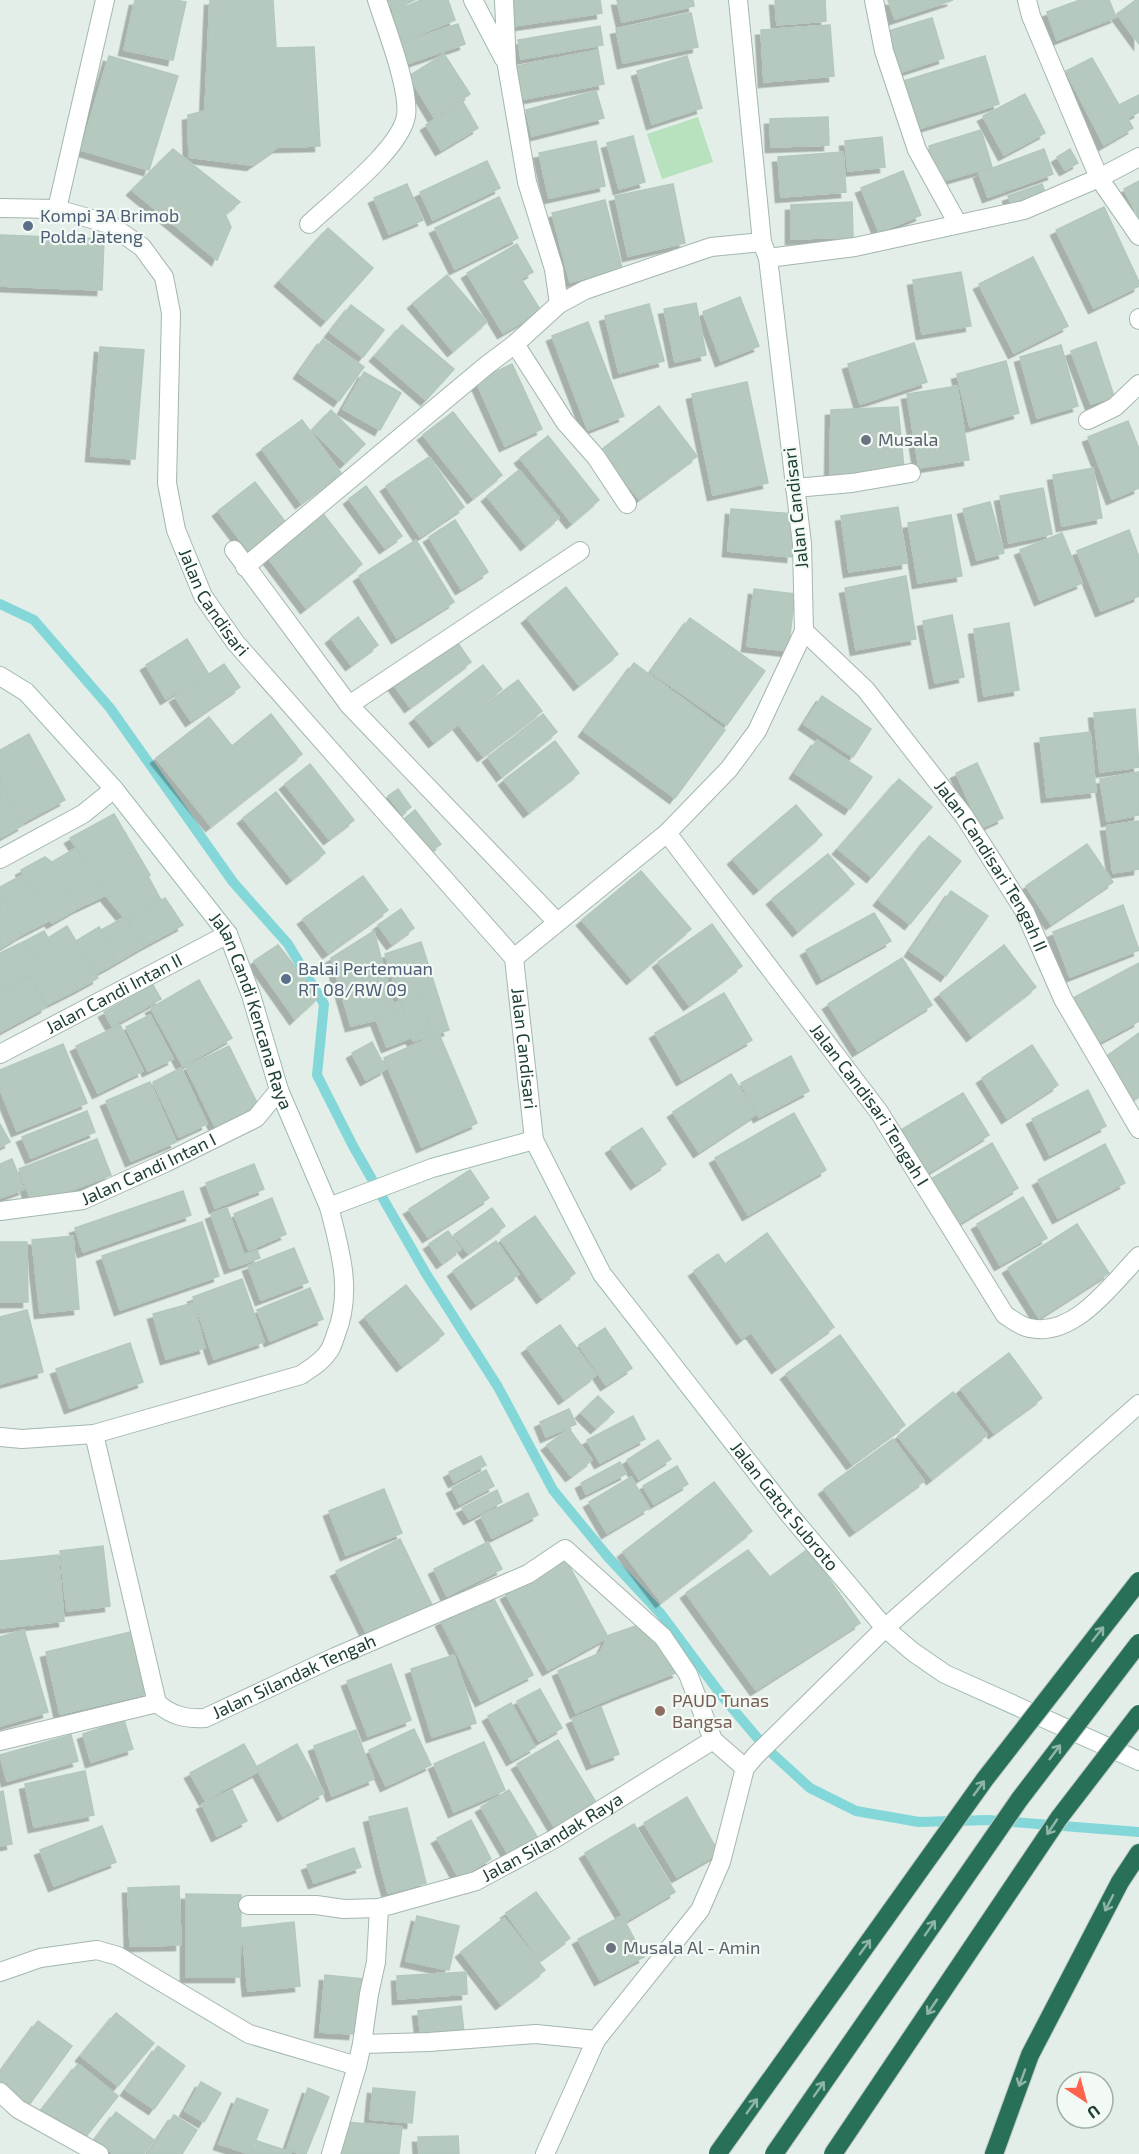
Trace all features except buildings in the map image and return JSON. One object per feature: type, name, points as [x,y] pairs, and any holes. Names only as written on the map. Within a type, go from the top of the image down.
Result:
[{"type":"highway","points":[[718,2154],[985,1779],[1139,1581]]},
{"type":"highway","points":[[774,2154],[1019,1800],[1139,1642]]},
{"type":"highway","points":[[833,2154],[1059,1818],[1139,1714]]},
{"type":"highway","points":[[994,2154],[1030,2055],[1120,1882],[1139,1853]]},
{"type":"street","points":[[57,209],[105,0]]},
{"type":"street","points":[[309,224],[381,158],[395,138],[406,116],[404,89],[377,0]]},
{"type":"street","points":[[473,0],[507,66]]},
{"type":"street","points":[[504,0],[507,66],[527,182],[554,269],[559,304]]},
{"type":"street","name":"Jalan Candisari","points":[[514,958],[667,833],[729,769],[757,731],[804,631],[802,544],[765,250],[738,0]]},
{"type":"street","points":[[874,0],[884,51],[917,150],[958,225]]},
{"type":"street","points":[[1027,0],[1031,16],[1099,178],[1139,237]]},
{"type":"street","points":[[245,567],[487,364],[515,344],[559,304],[585,290],[711,247],[765,250],[855,247],[1024,210],[1099,178],[1139,157]]},
{"type":"street","name":"Jalan Candisari","points":[[0,208],[57,209],[109,224],[142,247],[164,277],[171,314],[167,483],[176,530],[203,596],[236,642],[514,958],[534,1140]]},
{"type":"street","points":[[515,344],[565,422],[596,457],[627,504]]},
{"type":"street","points":[[1088,420],[1115,407],[1139,384]]},
{"type":"street","points":[[795,488],[852,483],[911,473]]},
{"type":"street","points":[[234,550],[349,705],[557,922]]},
{"type":"street","points":[[349,705],[580,551]]},
{"type":"street","name":"Jalan Candisari Tengah II","points":[[804,631],[866,690],[964,816],[1025,912],[1063,999],[1139,1130]]},
{"type":"street","name":"Jalan Candi Kencana Raya","points":[[0,676],[26,693],[114,789],[228,934],[251,995],[279,1090],[329,1207],[343,1261],[345,1302],[330,1350],[317,1364],[301,1375],[94,1434],[22,1439],[0,1437]]},
{"type":"street","points":[[0,859],[83,814],[114,789]]},
{"type":"street","name":"Jalan Candisari Tengah I","points":[[667,833],[879,1112],[1005,1315],[1028,1328],[1048,1330],[1064,1325],[1084,1312],[1139,1256]]},
{"type":"street","name":"Jalan Candi Intan II","points":[[0,1054],[228,934]]},
{"type":"street","name":"Jalan Candi Intan I","points":[[0,1211],[83,1200],[256,1118],[279,1090]]},
{"type":"street","points":[[329,1207],[432,1168],[534,1140]]},
{"type":"street","name":"Jalan Gatot Subroto","points":[[534,1140],[602,1274],[788,1513],[885,1628],[913,1652],[945,1674],[1139,1761]]},
{"type":"street","points":[[545,2154],[596,2040],[699,1910],[721,1862],[751,1762],[885,1628],[1139,1404]]},
{"type":"street","points":[[0,1741],[157,1703],[94,1434]]},
{"type":"street","name":"Jalan Silandak Tengah","points":[[157,1703],[168,1713],[186,1719],[205,1719],[335,1657],[528,1574],[565,1549],[663,1637],[688,1674],[713,1740]]},
{"type":"street","points":[[713,1740],[751,1762]]},
{"type":"street","name":"Jalan Silandak Raya","points":[[248,1905],[316,1905],[344,1909],[379,1908],[476,1881],[554,1839],[713,1740]]},
{"type":"street","points":[[331,2154],[362,2044],[376,1962],[379,1908]]},
{"type":"street","points":[[0,1972],[40,1958],[97,1950],[118,1956],[249,2034],[357,2066]]},
{"type":"street","points":[[362,2044],[429,2042],[536,2034],[596,2040]]},
{"type":"street","points":[[0,2092],[18,2109],[99,2154]]},
{"type":"green space","points":[[698,117],[713,162],[662,179],[647,134]]},
{"type":"waterway","points":[[0,604],[34,620],[110,708],[233,882],[288,944],[324,1004],[317,1075],[353,1146],[425,1272],[498,1387],[553,1490],[608,1557],[661,1614],[722,1696],[765,1747],[810,1788],[856,1811],[919,1822],[988,1820],[1139,1832]]},
{"type":"place","name":"Kompi 3A Brimob Polda Jateng","points":[[28,226]]},
{"type":"place","name":"Musala","points":[[866,440]]},
{"type":"place","name":"Balai Pertemuan RT 08/RW 09","points":[[286,979]]},
{"type":"place","name":"PAUD Tunas Bangsa","points":[[660,1711]]},
{"type":"place","name":"Musala Al - Amin","points":[[611,1948]]}]
